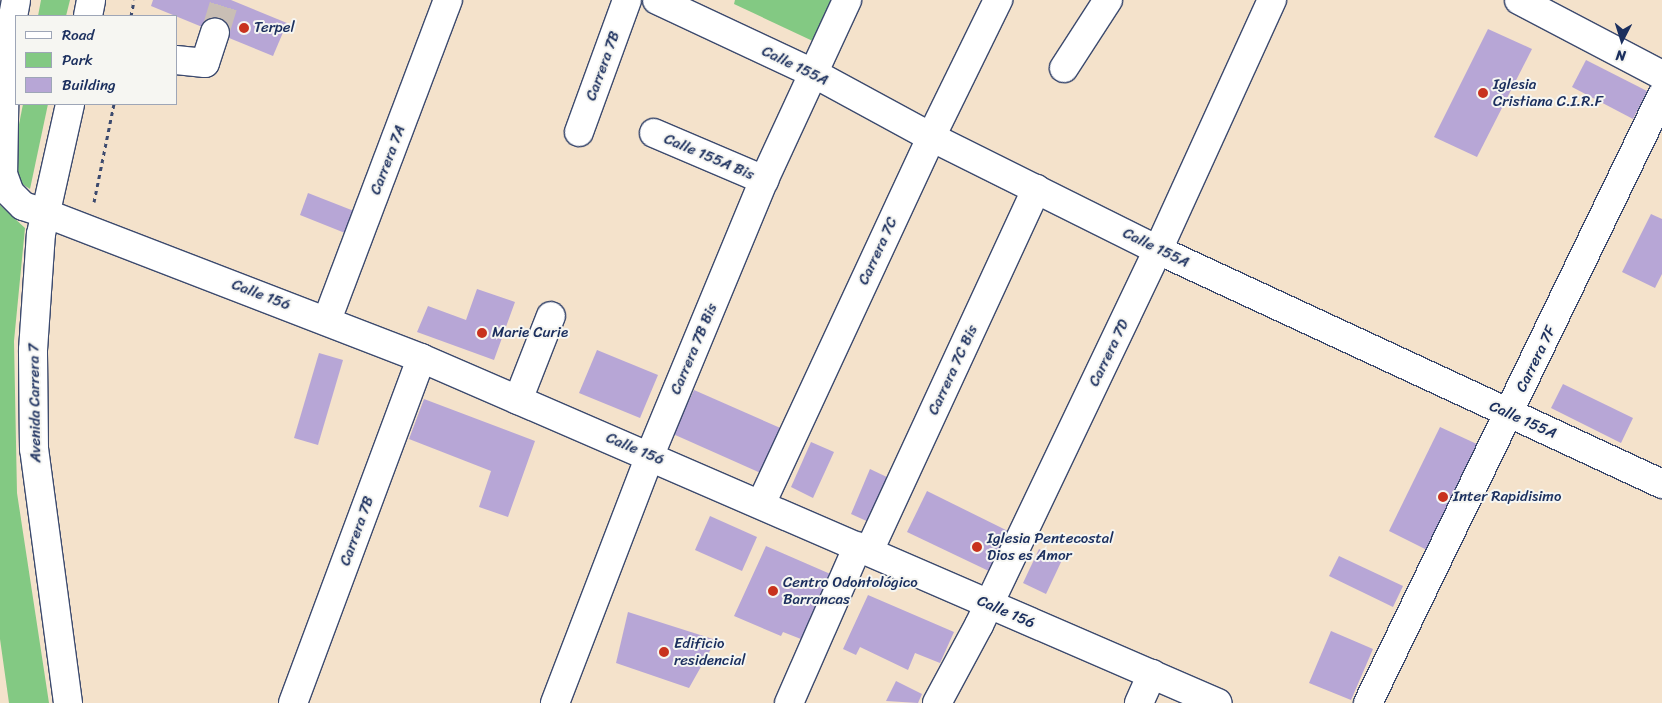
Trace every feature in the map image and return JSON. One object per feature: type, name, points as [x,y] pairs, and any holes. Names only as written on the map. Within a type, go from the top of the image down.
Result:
[{"type":"street","points":[[88,15],[91,0]]},
{"type":"street","name":"Carrera 7A","points":[[327,320],[448,0]]},
{"type":"street","name":"Carrera 7B","points":[[579,132],[627,0]]},
{"type":"street","name":"Calle 155A","points":[[657,0],[813,73],[931,137],[1158,250],[1662,484]]},
{"type":"street","name":"Carrera 7B Bis","points":[[555,703],[650,455],[764,180],[847,0]]},
{"type":"street","name":"Carrera 7C","points":[[761,504],[931,137],[998,0]]},
{"type":"street","points":[[1064,68],[1108,0]]},
{"type":"street","name":"Carrera 7D","points":[[937,703],[989,604],[1158,250],[1272,0]]},
{"type":"street","points":[[1520,0],[1662,75]]},
{"type":"street","points":[[0,90],[5,64],[9,9]]},
{"type":"street","points":[[178,60],[205,64],[214,33]]},
{"type":"street","name":"Calle 156","points":[[5,64],[3,174],[10,193],[23,206],[327,320],[421,358],[650,455],[1218,703]]},
{"type":"street","name":"Carrera 7F","points":[[1368,703],[1510,413],[1662,95]]},
{"type":"street","name":"Avenida Carrera 7","points":[[68,703],[34,449],[35,296],[45,213],[70,105]]},
{"type":"street","name":"Calle 155A Bis","points":[[654,133],[764,180]]},
{"type":"street","name":"Carrera 7C Bis","points":[[789,703],[1036,190]]},
{"type":"street","points":[[518,400],[551,316]]},
{"type":"street","name":"Carrera 7B","points":[[293,703],[421,358]]},
{"type":"street","points":[[1139,703],[1152,674]]},
{"type":"path","points":[[131,15],[134,0]]},
{"type":"path","points":[[89,230],[114,105]]},
{"type":"green space","points":[[41,0],[70,0],[66,15],[38,15]]},
{"type":"green space","points":[[735,0],[836,0],[817,43],[734,4]]},
{"type":"green space","points":[[23,105],[48,105],[30,189],[16,180],[12,160]]},
{"type":"green space","points":[[0,205],[25,228],[14,341],[17,493],[49,703],[9,703],[0,639]]},
{"type":"building","name":"Terpel","points":[[153,0],[231,0],[287,23],[273,56],[178,17],[178,15],[173,15],[151,6]]},
{"type":"building","name":"Iglesia Cristiana C.I.R.F","points":[[1488,29],[1532,49],[1477,157],[1434,137]]},
{"type":"building","points":[[1586,60],[1647,91],[1633,119],[1572,87]]},
{"type":"building","points":[[308,193],[354,211],[345,233],[300,215]]},
{"type":"building","points":[[1651,214],[1662,219],[1662,274],[1655,288],[1622,272]]},
{"type":"building","name":"Marie Curie","points":[[477,289],[515,302],[494,360],[417,332],[428,306],[466,320]]},
{"type":"building","points":[[597,350],[658,375],[640,418],[579,393]]},
{"type":"building","points":[[319,353],[343,360],[318,445],[294,438]]},
{"type":"building","points":[[1563,384],[1633,418],[1621,443],[1551,408]]},
{"type":"building","points":[[694,390],[785,430],[765,475],[673,434]]},
{"type":"building","points":[[424,399],[535,441],[508,517],[479,507],[491,471],[409,439]]},
{"type":"building","points":[[1440,427],[1479,445],[1427,550],[1389,531]]},
{"type":"building","points":[[811,442],[834,452],[813,498],[791,487]]},
{"type":"building","points":[[870,469],[891,479],[871,523],[851,514]]},
{"type":"building","points":[[927,491],[1012,533],[993,573],[907,532]]},
{"type":"building","points":[[710,516],[757,537],[742,571],[695,550]]},
{"type":"building","name":"Centro Odontológico Barrancas","points":[[766,546],[835,576],[806,641],[783,632],[781,636],[734,616]]},
{"type":"building","points":[[1039,549],[1062,560],[1046,594],[1023,583]]},
{"type":"building","points":[[1339,556],[1403,586],[1393,607],[1329,576]]},
{"type":"building","points":[[868,595],[954,632],[940,663],[915,653],[908,670],[860,647],[856,655],[843,649]]},
{"type":"building","name":"Edificio residencial","points":[[628,612],[716,640],[689,688],[616,663]]},
{"type":"building","points":[[1331,631],[1373,649],[1351,700],[1309,683]]},
{"type":"building","points":[[896,681],[922,694],[918,703],[886,701]]},
{"type":"tunnel","points":[[215,33],[225,0]]},
{"type":"place","name":"Terpel","points":[[244,28]]},
{"type":"place","name":"Iglesia Cristiana C.I.R.F","points":[[1483,93]]},
{"type":"place","name":"Marie Curie","points":[[482,333]]},
{"type":"place","name":"Inter Rapidisimo","points":[[1443,497]]},
{"type":"place","name":"Iglesia Pentecostal Dios es Amor","points":[[977,547]]},
{"type":"place","name":"Centro Odontológico Barrancas","points":[[773,591]]},
{"type":"place","name":"Edificio residencial","points":[[664,652]]}]
